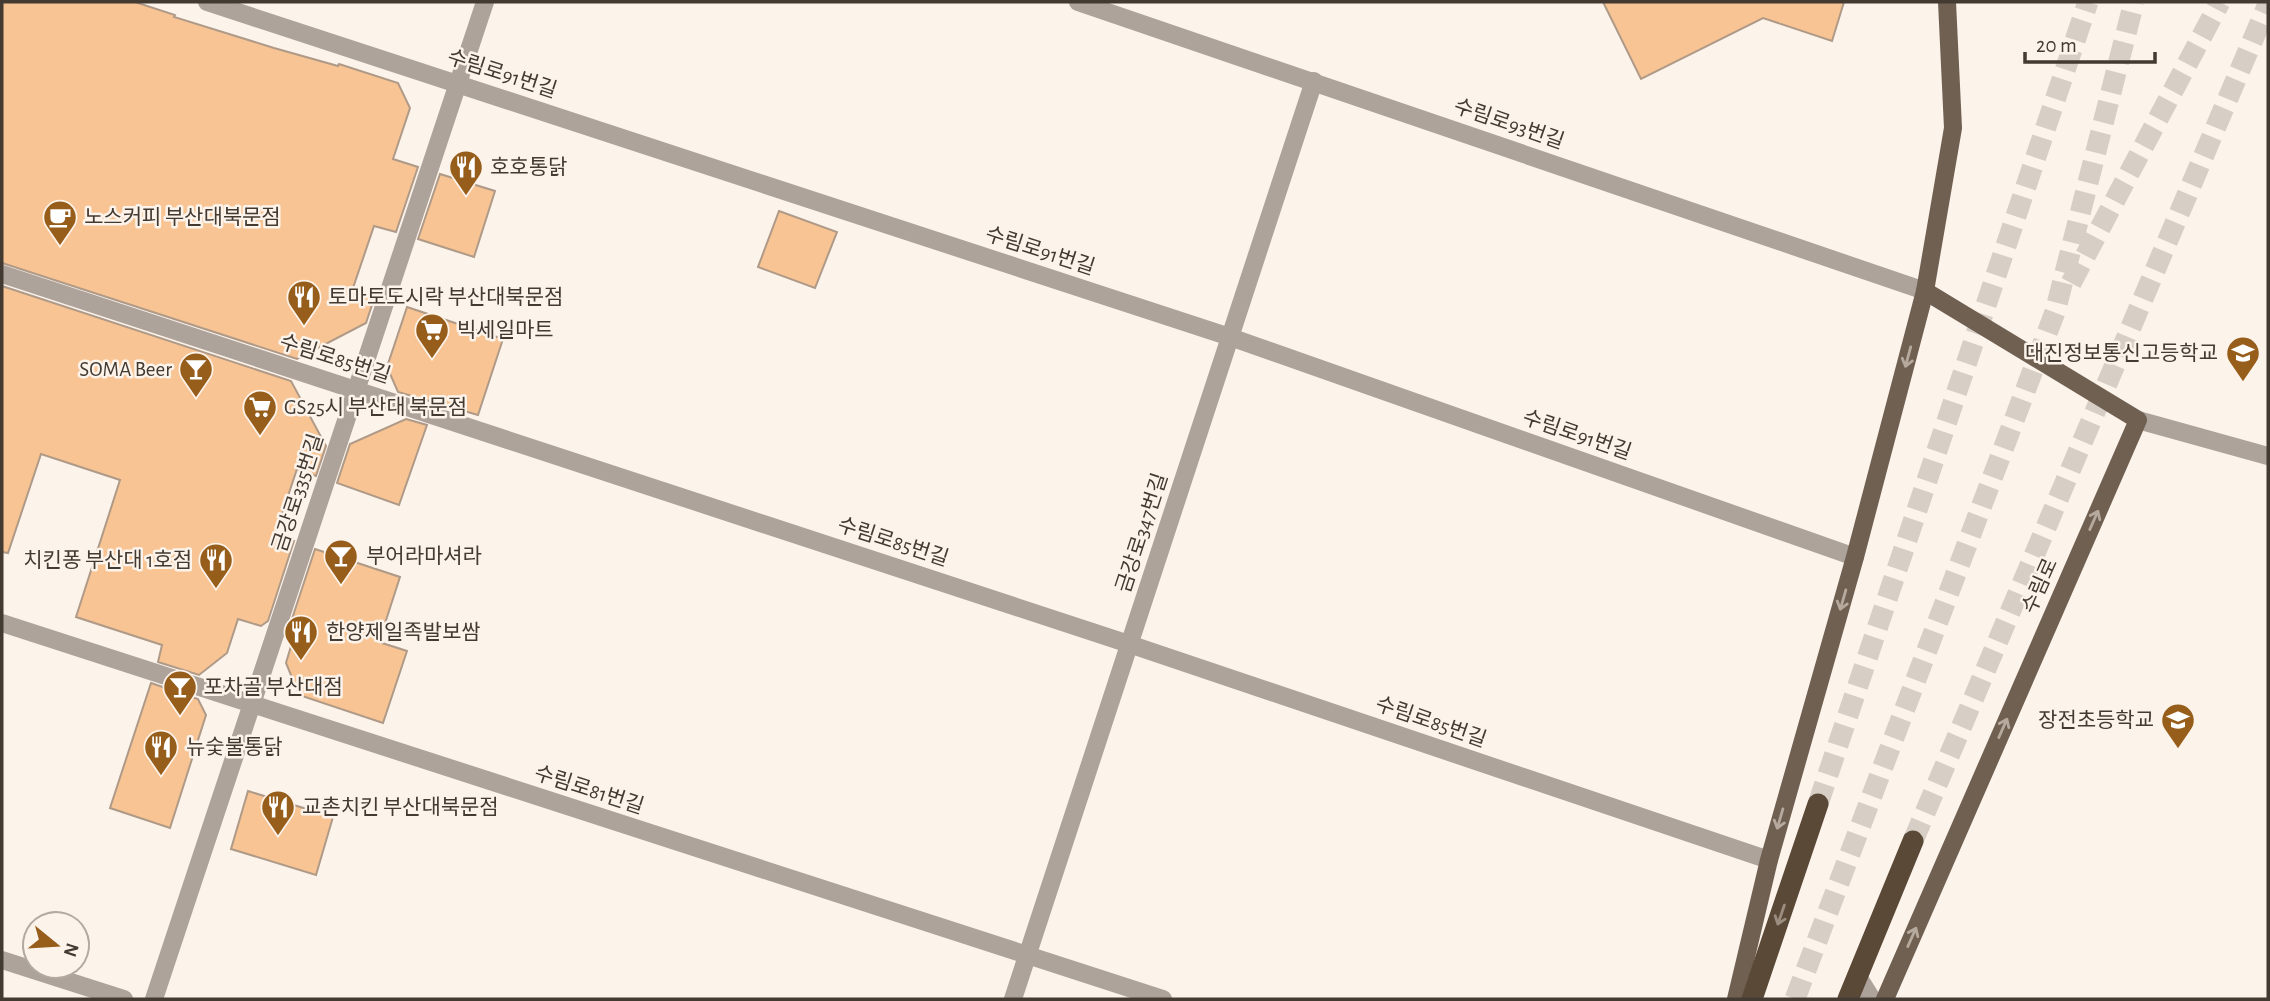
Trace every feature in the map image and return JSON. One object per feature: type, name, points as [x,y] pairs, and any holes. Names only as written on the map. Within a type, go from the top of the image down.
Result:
[{"type":"highway","points":[[1752,999],[1818,804]]},
{"type":"highway","points":[[1848,999],[1913,841]]},
{"type":"main road","points":[[1736,999],[1769,860],[1855,557],[1925,291],[1953,128],[1947,2]]},
{"type":"main road","points":[[1925,291],[2138,419]]},
{"type":"main road","name":"수림로","points":[[1885,999],[2138,419]]},
{"type":"street","name":"수림로91번길","points":[[207,2],[1230,337],[1855,557]]},
{"type":"street","name":"금강로335번길","points":[[154,999],[485,2]]},
{"type":"street","name":"수림로93번길","points":[[1078,2],[1925,291]]},
{"type":"street","name":"금강로347번길","points":[[1013,999],[1314,81]]},
{"type":"street","name":"수림로85번길","points":[[2,274],[1129,644],[1769,860]]},
{"type":"street","points":[[2138,419],[2268,456]]},
{"type":"street","name":"수림로81번길","points":[[2,623],[1163,999]]},
{"type":"street","points":[[2,960],[124,999]]},
{"type":"street","points":[[1857,975],[1872,999]]},
{"type":"building","points":[[2,2],[135,2],[274,48],[338,66],[339,64],[398,83],[410,108],[393,159],[418,167],[396,232],[374,226],[353,288],[375,296],[366,323],[297,359],[2,263]]},
{"type":"building","points":[[1603,2],[1844,2],[1832,41],[1763,18],[1641,79]]},
{"type":"building","points":[[440,174],[495,191],[474,257],[418,239]]},
{"type":"building","points":[[779,211],[837,232],[815,288],[758,267]]},
{"type":"building","points":[[2,286],[291,381],[326,446],[316,476],[297,469],[275,535],[294,541],[268,621],[261,626],[238,619],[227,653],[199,675],[158,662],[162,645],[76,617],[120,480],[41,454],[8,553],[2,552]]},
{"type":"building","points":[[407,307],[503,339],[478,415],[398,392],[387,367]]},
{"type":"building","points":[[406,419],[427,425],[399,505],[337,483],[350,444]]},
{"type":"building","points":[[315,549],[400,577],[379,642],[407,651],[383,723],[299,695],[286,663],[294,636],[287,634]]},
{"type":"building","points":[[151,683],[198,699],[206,715],[170,828],[110,808]]},
{"type":"building","points":[[248,791],[333,817],[316,875],[231,849]]},
{"type":"tunnel","points":[[1818,804],[2088,2]]},
{"type":"tunnel","points":[[1795,999],[2055,312],[2134,2]]},
{"type":"tunnel","points":[[2071,283],[2220,2]]},
{"type":"tunnel","points":[[1913,841],[2268,4]]},
{"type":"place","name":"호호통닭","points":[[466,197]]},
{"type":"place","name":"노스커피 부산대북문점","points":[[60,247]]},
{"type":"place","name":"토마토도시락 부산대북문점","points":[[304,327]]},
{"type":"place","name":"빅세일마트","points":[[432,360]]},
{"type":"place","name":"대진정보통신고등학교","points":[[2243,383]]},
{"type":"place","name":"SOMA Beer","points":[[196,399]]},
{"type":"place","name":"GS25시 부산대 북문점","points":[[260,437]]},
{"type":"place","name":"부어라마셔라","points":[[341,586]]},
{"type":"place","name":"치킨퐁 부산대 1호점","points":[[216,590]]},
{"type":"place","name":"한양제일족발보쌈","points":[[301,662]]},
{"type":"place","name":"포차골 부산대점","points":[[180,717]]},
{"type":"place","name":"장전초등학교","points":[[2178,750]]},
{"type":"place","name":"뉴숯불통닭","points":[[161,777]]},
{"type":"place","name":"교촌치킨 부산대북문점","points":[[278,837]]}]
